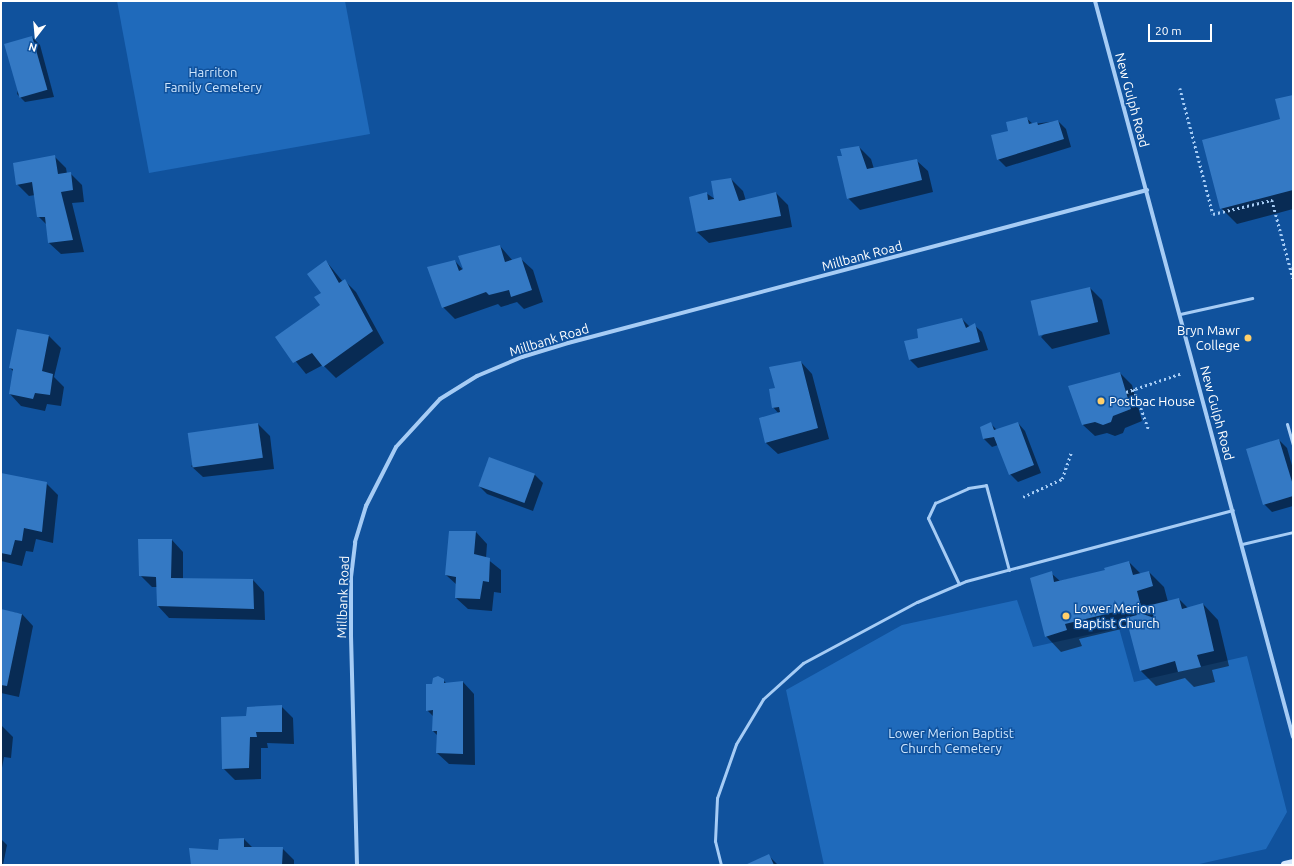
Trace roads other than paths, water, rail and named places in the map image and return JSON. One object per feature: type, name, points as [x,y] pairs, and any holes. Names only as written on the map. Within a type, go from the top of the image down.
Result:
[{"type":"street","name":"New Gulph Road","points":[[1095,1],[1293,737]]},
{"type":"street","name":"Millbank Road","points":[[357,865],[351,634],[351,577],[356,542],[369,500],[396,447],[440,399],[477,376],[522,357],[568,343],[1147,190]]},
{"type":"street","points":[[1285,865],[1293,863]]},
{"type":"lane","points":[[1180,314],[1252,298]]},
{"type":"lane","points":[[1287,424],[1293,445]]},
{"type":"lane","points":[[959,584],[928,518],[935,503],[968,488],[986,485],[1009,570]]},
{"type":"lane","points":[[721,865],[715,841],[718,798],[736,744],[763,699],[803,663],[917,602],[959,584],[1233,510]]},
{"type":"lane","points":[[1242,544],[1293,532]]},
{"type":"place","name":"Bryn Mawr College","points":[[1248,338]]},
{"type":"place","name":"Postbac House","points":[[1101,401]]},
{"type":"place","name":"Lower Merion Baptist Church","points":[[1066,616]]},
{"type":"park label","name":"Harriton Family Cemetery","points":[[213,80]]},
{"type":"park label","name":"Lower Merion Baptist Church Cemetery","points":[[951,742]]}]
